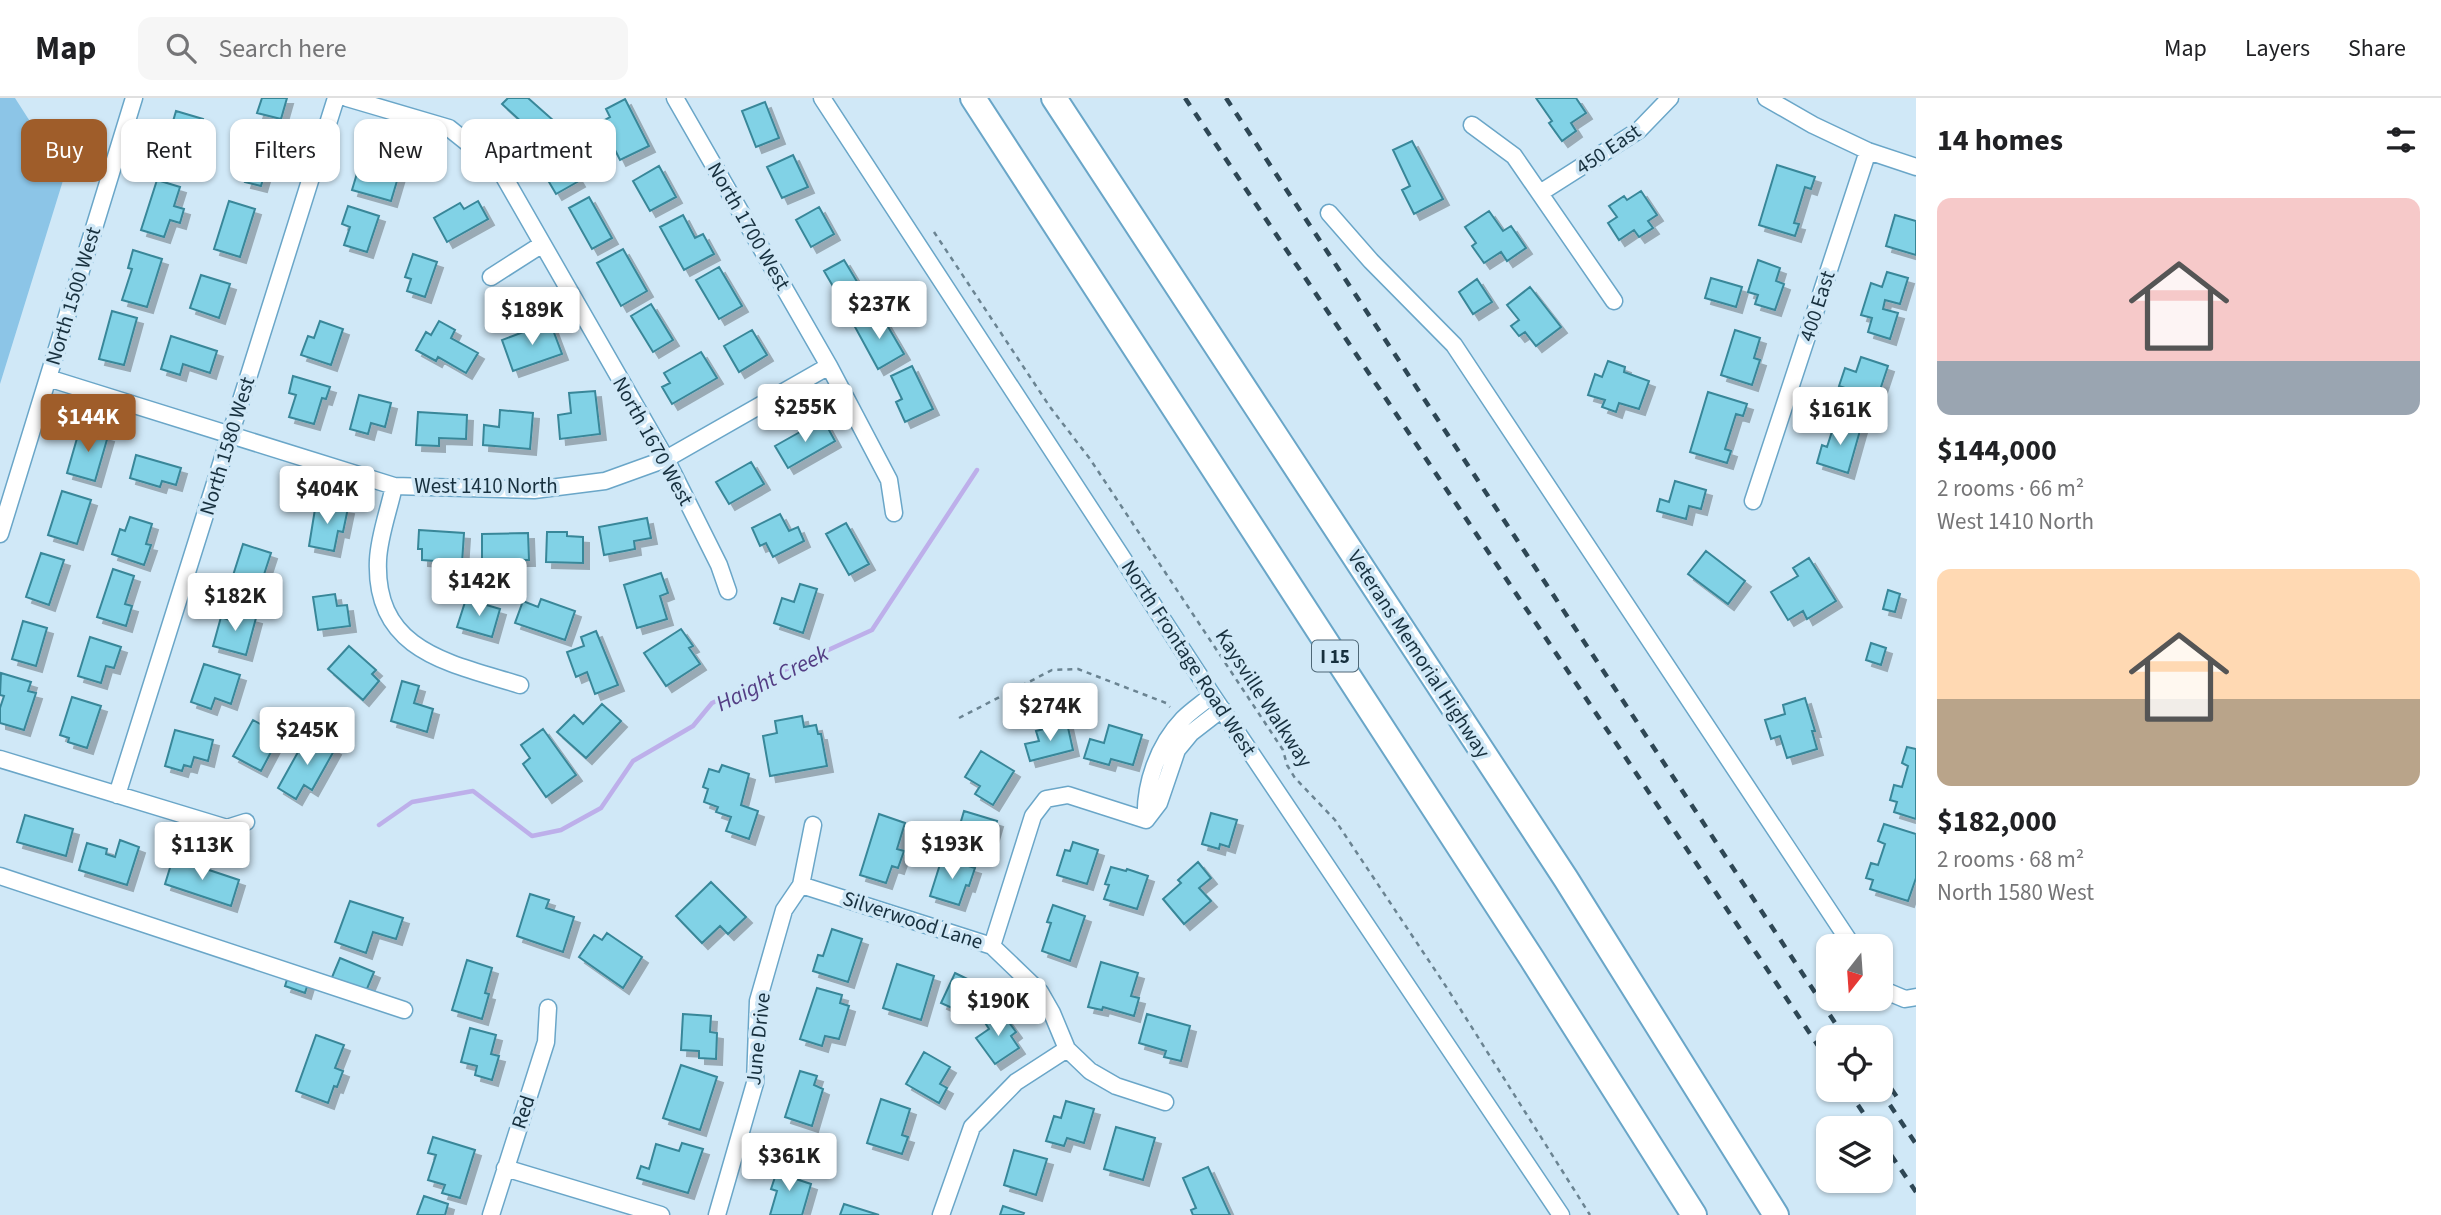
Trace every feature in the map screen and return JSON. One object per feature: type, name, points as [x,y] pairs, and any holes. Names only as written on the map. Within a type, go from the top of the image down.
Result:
[{"type":"highway","name":"I 15","points":[[973,98],[1524,948],[1693,1215]]},
{"type":"highway","name":"Veterans Memorial Highway","points":[[1054,98],[1566,879],[1776,1215]]},
{"type":"highway","points":[[1674,1051],[1794,1215]]},
{"type":"street","name":"North 1500 West","points":[[0,534],[134,98]]},
{"type":"street","name":"North 1580 West","points":[[117,795],[336,98]]},
{"type":"street","name":"North 1670 West","points":[[347,98],[449,128],[499,168],[666,459],[719,565],[728,591]]},
{"type":"street","name":"North 1700 West","points":[[675,98],[829,366],[889,480],[894,513]]},
{"type":"street","name":"North Frontage Road West","points":[[822,98],[1212,695],[1561,1215]]},
{"type":"street","name":"450 East","points":[[1540,193],[1639,130],[1670,98]]},
{"type":"street","points":[[1766,98],[1813,125],[1868,151],[1916,167]]},
{"type":"street","points":[[1472,125],[1514,156],[1614,301]]},
{"type":"street","name":"400 East","points":[[1753,501],[1868,151]]},
{"type":"street","points":[[1329,212],[1371,261],[1454,345],[1844,934]]},
{"type":"street","points":[[491,276],[541,245]]},
{"type":"street","name":"West 1410 North","points":[[48,377],[394,486],[534,490],[606,481],[666,459],[829,366]]},
{"type":"street","points":[[394,486],[378,560],[382,605],[407,641],[446,662],[520,685]]},
{"type":"street","points":[[1146,820],[1145,798],[1161,748],[1182,720],[1212,695]]},
{"type":"street","points":[[1146,820],[1159,803],[1177,750],[1191,733],[1222,709]]},
{"type":"street","points":[[0,759],[227,828],[246,822]]},
{"type":"street","points":[[992,946],[1033,816],[1046,799],[1068,795],[1146,820]]},
{"type":"street","name":"June Drive","points":[[717,1215],[755,1083],[758,1001],[784,910],[801,885],[813,825]]},
{"type":"street","points":[[0,876],[404,1010]]},
{"type":"street","name":"Silverwood Lane","points":[[801,885],[992,946],[1040,992],[1067,1049],[1090,1071],[1116,1086],[1166,1102]]},
{"type":"street","points":[[1894,994],[1905,999],[1916,997]]},
{"type":"street","name":"Red","points":[[491,1215],[546,1042],[548,1007]]},
{"type":"street","points":[[941,1215],[972,1127],[1016,1082],[1067,1049]]},
{"type":"street","points":[[505,1168],[660,1215]]},
{"type":"path","name":"Kaysville Walkway","points":[[934,232],[1050,407],[1090,459],[1283,750],[1287,765],[1295,778],[1335,820],[1447,988],[1590,1215]]},
{"type":"path","points":[[959,718],[1052,670],[1078,669],[1166,703],[1182,720]]},
{"type":"shaded area","points":[[0,98],[15,98],[28,119],[21,119],[21,182],[63,182],[0,384]]},
{"type":"building","points":[[262,98],[287,98],[281,119],[257,113]]},
{"type":"building","points":[[508,98],[528,98],[552,119],[518,119],[502,104]]},
{"type":"building","points":[[1536,98],[1576,98],[1586,113],[1571,123],[1576,131],[1562,141]]},
{"type":"building","points":[[625,99],[649,146],[620,160],[616,152],[616,119],[606,119],[610,117],[606,109]]},
{"type":"building","points":[[765,102],[779,138],[756,147],[742,111]]},
{"type":"building","points":[[176,111],[203,119],[174,119]]},
{"type":"building","points":[[1412,141],[1443,199],[1414,214],[1402,190],[1410,186],[1393,150]]},
{"type":"building","points":[[793,155],[808,187],[782,198],[767,167]]},
{"type":"building","points":[[1777,165],[1815,177],[1811,189],[1805,187],[1794,223],[1799,224],[1795,236],[1759,225]]},
{"type":"building","points":[[659,166],[676,197],[650,211],[633,181]]},
{"type":"building","points":[[156,182],[180,187],[174,206],[184,209],[180,223],[170,220],[164,237],[141,230]]},
{"type":"building","points":[[245,182],[262,182],[261,186]]},
{"type":"building","points":[[354,182],[397,182],[391,201],[352,190]]},
{"type":"building","points":[[549,182],[577,182],[556,194]]},
{"type":"building","points":[[1641,191],[1657,215],[1648,221],[1653,228],[1639,237],[1634,230],[1619,240],[1608,223],[1617,217],[1609,206],[1624,196],[1627,200]]},
{"type":"building","points":[[589,197],[612,238],[592,249],[569,208]]},
{"type":"building","points":[[229,201],[255,209],[240,257],[214,249]]},
{"type":"building","points":[[478,201],[488,219],[447,242],[434,218],[460,203],[464,209]]},
{"type":"building","points":[[348,206],[379,216],[367,252],[344,245],[350,227],[342,224]]},
{"type":"building","points":[[819,207],[834,234],[811,247],[796,220]]},
{"type":"building","points":[[1489,211],[1503,231],[1511,226],[1526,248],[1507,261],[1501,252],[1484,263],[1472,246],[1476,243],[1465,227]]},
{"type":"building","points":[[683,215],[695,238],[703,234],[714,254],[684,270],[660,227]]},
{"type":"building","points":[[1895,215],[1916,221],[1916,255],[1886,246]]},
{"type":"building","points":[[623,249],[647,291],[621,306],[597,263]]},
{"type":"building","points":[[133,250],[162,259],[147,307],[122,300],[132,269],[128,268]]},
{"type":"building","points":[[413,254],[437,262],[425,297],[407,291],[411,279],[405,277]]},
{"type":"building","points":[[844,260],[868,300],[848,312],[824,271]]},
{"type":"building","points":[[1758,260],[1780,268],[1776,281],[1784,284],[1775,310],[1755,304],[1758,295],[1748,292]]},
{"type":"building","points":[[719,267],[742,306],[719,319],[696,280]]},
{"type":"building","points":[[1887,272],[1908,278],[1900,304],[1885,300],[1883,309],[1898,313],[1890,339],[1868,332],[1872,318],[1861,315],[1871,283],[1882,287]]},
{"type":"building","points":[[201,275],[230,284],[219,318],[190,308]]},
{"type":"building","points":[[1711,278],[1742,287],[1736,307],[1705,298]]},
{"type":"building","points":[[1477,279],[1492,302],[1473,314],[1459,292]]},
{"type":"building","points":[[1530,287],[1561,327],[1536,346],[1525,332],[1519,336],[1511,326],[1519,320],[1507,305]]},
{"type":"building","points":[[651,304],[673,340],[653,352],[631,316]]},
{"type":"building","points":[[112,311],[137,318],[124,365],[99,359]]},
{"type":"building","points":[[880,313],[904,354],[878,369],[855,327]]},
{"type":"building","points":[[320,321],[343,329],[331,365],[301,355],[308,336],[314,338]]},
{"type":"building","points":[[439,321],[455,330],[451,338],[478,353],[466,373],[438,357],[436,361],[416,350],[426,332],[431,335]]},
{"type":"building","points":[[550,322],[562,354],[513,371],[502,340]]},
{"type":"building","points":[[752,330],[767,355],[739,372],[724,346]]},
{"type":"building","points":[[1735,330],[1760,338],[1754,358],[1760,360],[1752,385],[1721,375]]},
{"type":"building","points":[[171,336],[217,351],[210,373],[183,364],[180,375],[161,369]]},
{"type":"building","points":[[701,352],[717,378],[672,404],[662,387],[670,383],[664,373]]},
{"type":"building","points":[[1861,357],[1888,366],[1877,399],[1839,386],[1845,368],[1856,372]]},
{"type":"building","points":[[1608,361],[1625,367],[1624,372],[1649,381],[1639,409],[1619,403],[1616,412],[1602,407],[1605,400],[1588,395],[1595,374],[1602,377]]},
{"type":"building","points":[[912,366],[933,409],[905,422],[896,402],[902,399],[891,376]]},
{"type":"building","points":[[293,376],[330,387],[326,399],[322,398],[314,424],[289,417],[296,395],[289,393]]},
{"type":"building","points":[[595,391],[600,434],[560,439],[558,415],[571,413],[569,393]]},
{"type":"building","points":[[1708,392],[1747,404],[1743,416],[1736,414],[1725,449],[1731,451],[1727,463],[1690,452]]},
{"type":"building","points":[[359,395],[391,403],[385,427],[371,423],[368,434],[350,429]]},
{"type":"building","points":[[500,410],[533,413],[530,449],[483,445],[484,425],[499,427]]},
{"type":"building","points":[[418,412],[467,415],[466,439],[439,438],[439,446],[416,445]]},
{"type":"building","points":[[823,419],[835,441],[788,468],[775,446]]},
{"type":"building","points":[[1836,419],[1861,427],[1848,473],[1817,463],[1822,445],[1827,447]]},
{"type":"building","points":[[80,428],[108,436],[95,481],[67,473]]},
{"type":"building","points":[[136,455],[181,468],[176,485],[162,481],[160,487],[130,478]]},
{"type":"building","points":[[751,462],[764,484],[729,504],[716,482]]},
{"type":"building","points":[[1675,481],[1706,490],[1701,509],[1689,506],[1686,519],[1657,511],[1660,499],[1669,502]]},
{"type":"building","points":[[62,491],[91,500],[77,544],[48,535]]},
{"type":"building","points":[[316,503],[348,508],[343,532],[338,531],[334,551],[309,546]]},
{"type":"building","points":[[780,514],[789,531],[798,527],[804,541],[773,557],[766,543],[760,546],[752,528]]},
{"type":"building","points":[[130,517],[152,524],[146,544],[151,545],[144,565],[112,554],[120,529],[125,531]]},
{"type":"building","points":[[647,518],[651,538],[634,541],[635,549],[604,555],[599,527]]},
{"type":"building","points":[[846,523],[869,564],[849,575],[826,534]]},
{"type":"building","points":[[419,530],[464,533],[462,563],[422,560],[422,549],[418,549]]},
{"type":"building","points":[[547,532],[567,532],[567,536],[583,537],[583,563],[546,562]]},
{"type":"building","points":[[528,533],[529,560],[510,560],[510,567],[482,567],[482,534]]},
{"type":"building","points":[[243,544],[271,553],[257,596],[229,588]]},
{"type":"building","points":[[1706,551],[1745,581],[1728,604],[1688,574]]},
{"type":"building","points":[[41,553],[64,560],[49,605],[26,597]]},
{"type":"building","points":[[1809,558],[1836,601],[1807,619],[1803,611],[1788,620],[1771,592],[1798,576],[1793,568]]},
{"type":"building","points":[[113,569],[134,576],[125,604],[132,606],[126,626],[97,617]]},
{"type":"building","points":[[661,573],[668,593],[660,596],[667,619],[637,628],[624,585]]},
{"type":"building","points":[[800,584],[817,589],[803,633],[774,623],[782,598],[794,602]]},
{"type":"building","points":[[1888,590],[1900,594],[1895,612],[1883,609]]},
{"type":"building","points":[[335,594],[337,606],[347,605],[350,626],[318,630],[313,597]]},
{"type":"building","points":[[466,599],[500,609],[492,637],[457,627]]},
{"type":"building","points":[[541,599],[575,611],[565,640],[515,623],[523,601],[538,607]]},
{"type":"building","points":[[231,611],[256,618],[246,655],[213,646],[221,617],[229,620]]},
{"type":"building","points":[[23,621],[47,628],[36,666],[12,659]]},
{"type":"building","points":[[681,629],[693,646],[689,648],[700,664],[666,686],[644,653]]},
{"type":"building","points":[[596,631],[618,685],[595,694],[587,672],[576,677],[567,652],[584,646],[581,637]]},
{"type":"building","points":[[90,637],[121,647],[114,668],[106,666],[101,683],[78,676]]},
{"type":"building","points":[[1871,643],[1886,648],[1881,665],[1866,660]]},
{"type":"building","points":[[349,646],[376,670],[372,674],[379,681],[363,700],[328,669]]},
{"type":"building","points":[[204,664],[240,675],[231,704],[215,698],[211,709],[191,702]]},
{"type":"building","points":[[1,673],[31,682],[28,691],[36,693],[24,730],[0,723],[0,708],[4,696],[0,695]]},
{"type":"building","points":[[402,681],[419,686],[414,703],[433,709],[427,732],[391,721]]},
{"type":"building","points":[[72,697],[101,706],[87,748],[68,742],[69,738],[60,735]]},
{"type":"building","points":[[1805,698],[1815,731],[1812,731],[1817,749],[1787,758],[1780,736],[1771,739],[1765,720],[1785,714],[1783,705]]},
{"type":"building","points":[[602,704],[621,721],[586,758],[557,732],[574,715],[583,724]]},
{"type":"building","points":[[802,716],[804,727],[816,725],[818,734],[821,734],[827,766],[770,776],[763,736],[777,733],[775,721]]},
{"type":"building","points":[[253,720],[280,735],[261,771],[233,756]]},
{"type":"building","points":[[1067,723],[1073,750],[1030,761],[1025,744],[1039,741],[1036,731]]},
{"type":"building","points":[[1109,725],[1142,735],[1133,765],[1111,759],[1109,765],[1084,758],[1090,739],[1104,743]]},
{"type":"building","points":[[543,729],[576,775],[546,797],[523,764],[530,758],[521,745]]},
{"type":"building","points":[[175,730],[213,740],[208,761],[194,757],[191,767],[184,765],[182,771],[165,766]]},
{"type":"building","points":[[308,734],[335,749],[312,790],[304,785],[296,799],[278,788]]},
{"type":"building","points":[[1907,747],[1916,749],[1916,819],[1894,812],[1897,802],[1890,800],[1894,785],[1902,787],[1908,766],[1902,763]]},
{"type":"building","points":[[981,751],[1014,771],[993,805],[975,794],[980,786],[965,777]]},
{"type":"building","points":[[722,765],[749,774],[741,805],[758,811],[749,839],[726,831],[731,817],[716,812],[718,807],[704,802],[708,789],[703,787],[709,769],[719,772]]},
{"type":"building","points":[[964,811],[997,821],[987,855],[954,845]]},
{"type":"building","points":[[1211,813],[1237,820],[1229,847],[1220,844],[1219,849],[1202,844]]},
{"type":"building","points":[[879,814],[905,823],[897,849],[904,851],[898,868],[892,866],[886,883],[860,875]]},
{"type":"building","points":[[25,815],[73,829],[66,856],[17,842]]},
{"type":"building","points":[[1884,824],[1916,834],[1916,878],[1908,901],[1870,889],[1873,880],[1866,878],[1871,863],[1878,865],[1885,844],[1878,841]]},
{"type":"building","points":[[120,840],[139,847],[127,885],[79,870],[87,843],[107,849],[106,854],[115,857]]},
{"type":"building","points":[[1073,842],[1098,850],[1087,884],[1057,875],[1065,850],[1070,851]]},
{"type":"building","points":[[173,858],[239,880],[231,906],[165,884]]},
{"type":"building","points":[[942,858],[975,868],[959,905],[930,896]]},
{"type":"building","points":[[1198,862],[1211,878],[1199,888],[1211,901],[1184,924],[1163,899],[1181,883],[1178,880]]},
{"type":"building","points":[[1111,867],[1148,876],[1137,909],[1104,899],[1109,885],[1105,884]]},
{"type":"building","points":[[711,882],[746,917],[728,934],[720,926],[702,943],[676,916]]},
{"type":"building","points":[[530,894],[549,900],[546,908],[574,917],[563,952],[517,936]]},
{"type":"building","points":[[350,901],[403,918],[396,939],[373,932],[366,953],[335,942]]},
{"type":"building","points":[[1053,905],[1085,916],[1070,961],[1042,951],[1051,923],[1047,922]]},
{"type":"building","points":[[832,929],[862,939],[848,982],[813,971],[818,955],[823,956]]},
{"type":"building","points":[[607,933],[642,957],[623,988],[579,957],[594,935],[602,940]]},
{"type":"building","points":[[340,958],[374,972],[364,996],[330,982]]},
{"type":"building","points":[[467,960],[492,968],[482,1019],[452,1010]]},
{"type":"building","points":[[1101,962],[1138,973],[1131,996],[1139,998],[1134,1016],[1103,1007],[1102,1010],[1088,1007]]},
{"type":"building","points":[[897,964],[934,976],[921,1020],[883,1008]]},
{"type":"building","points":[[289,973],[309,980],[305,993],[285,986]]},
{"type":"building","points":[[955,973],[984,987],[970,1016],[941,1003]]},
{"type":"building","points":[[817,988],[842,995],[840,1003],[849,1006],[839,1039],[825,1036],[822,1046],[800,1039]]},
{"type":"building","points":[[1000,1010],[1016,1032],[1011,1036],[1019,1048],[995,1064],[976,1038],[989,1029],[984,1021]]},
{"type":"building","points":[[683,1014],[711,1016],[710,1032],[717,1033],[716,1059],[699,1058],[699,1051],[681,1050]]},
{"type":"building","points":[[1147,1014],[1190,1026],[1181,1061],[1164,1057],[1166,1051],[1139,1043]]},
{"type":"building","points":[[470,1028],[496,1035],[491,1054],[499,1056],[492,1080],[475,1075],[477,1066],[461,1062]]},
{"type":"building","points":[[316,1035],[344,1045],[335,1068],[343,1071],[328,1103],[296,1091]]},
{"type":"building","points":[[924,1052],[950,1067],[940,1084],[947,1088],[939,1103],[906,1084]]},
{"type":"building","points":[[681,1065],[717,1077],[700,1130],[663,1118]]},
{"type":"building","points":[[800,1071],[817,1076],[814,1085],[823,1089],[812,1126],[785,1117]]},
{"type":"building","points":[[881,1099],[910,1109],[902,1135],[908,1137],[902,1154],[867,1143]]},
{"type":"building","points":[[1066,1101],[1094,1109],[1084,1143],[1067,1138],[1064,1146],[1046,1141],[1054,1116],[1061,1118]]},
{"type":"building","points":[[1116,1127],[1155,1138],[1143,1180],[1104,1169]]},
{"type":"building","points":[[433,1137],[475,1150],[460,1198],[442,1193],[445,1185],[428,1180],[436,1155],[428,1153]]},
{"type":"building","points":[[682,1143],[703,1149],[688,1193],[637,1178],[641,1166],[649,1169],[656,1144],[679,1151]]},
{"type":"building","points":[[1014,1150],[1047,1159],[1036,1195],[1004,1185]]},
{"type":"building","points":[[779,1165],[795,1170],[793,1178],[811,1184],[802,1215],[770,1215],[777,1191],[771,1189]]},
{"type":"building","points":[[1208,1167],[1230,1215],[1193,1215],[1191,1210],[1196,1208],[1183,1178]]},
{"type":"building","points":[[424,1196],[448,1204],[445,1215],[417,1215]]},
{"type":"building","points":[[844,1204],[879,1215],[840,1215]]},
{"type":"building","points":[[1003,1206],[1024,1213],[1000,1215]]},
{"type":"waterway","name":"Haight Creek","points":[[379,825],[412,802],[473,791],[532,836],[561,830],[601,808],[633,761],[693,726],[712,703],[872,630],[977,470]]},
{"type":"railway","points":[[1185,98],[1816,1043]]},
{"type":"railway","points":[[1226,98],[1836,1025]]},
{"type":"railway","points":[[1893,1091],[1897,1097]]},
{"type":"railway","points":[[1856,1102],[1865,1116]]},
{"type":"railway","points":[[1888,1102],[1916,1144]]},
{"type":"railway","points":[[1893,1158],[1916,1192]]}]
